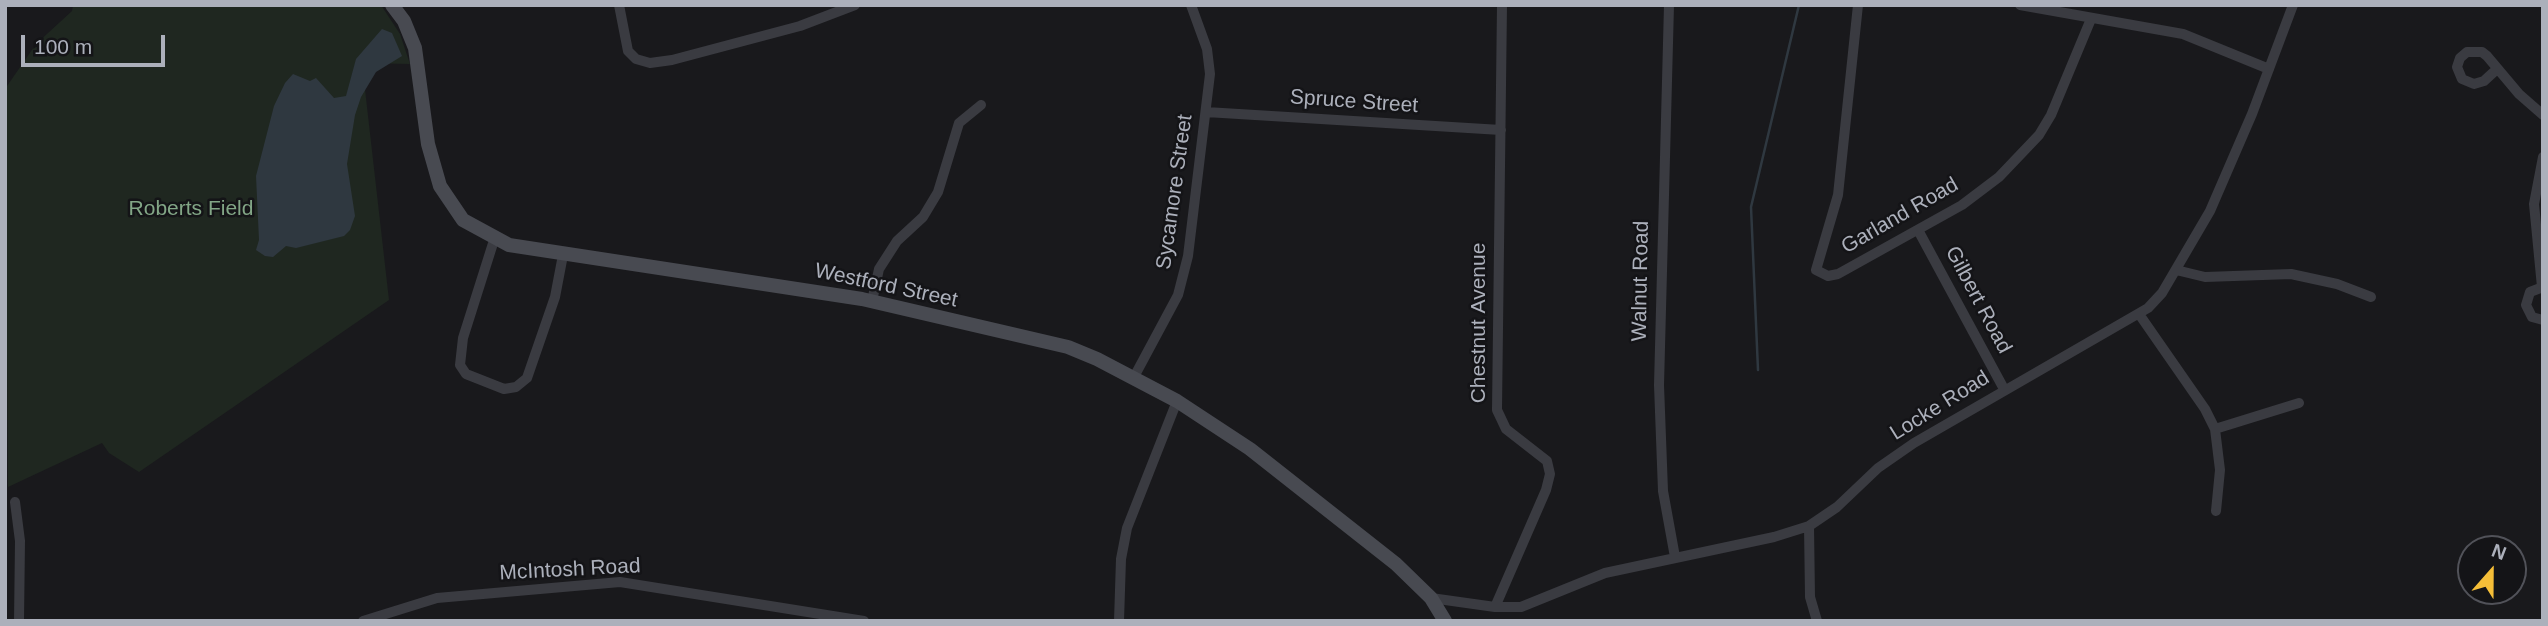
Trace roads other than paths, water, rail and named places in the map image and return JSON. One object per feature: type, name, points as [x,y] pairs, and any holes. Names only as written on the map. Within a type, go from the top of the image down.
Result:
[{"type":"main road","name":"Westford Street","points":[[392,5],[404,21],[415,48],[428,144],[440,186],[463,220],[509,245],[563,256],[872,301],[1068,347],[1135,377],[1250,449],[1396,564],[1431,598],[1445,621]]},
{"type":"street","points":[[619,5],[628,51],[636,59],[650,63],[672,60],[810,23],[855,5]]},
{"type":"street","name":"Sycamore Street","points":[[1135,377],[1183,282],[1206,112],[1209,62],[1191,5]]},
{"type":"street","name":"Chestnut Avenue","points":[[1495,607],[1546,491],[1550,474],[1547,461],[1506,429],[1497,410],[1502,5]]},
{"type":"street","name":"Walnut Road","points":[[1669,5],[1658,385],[1663,491],[1675,557]]},
{"type":"street","name":"Garland Road","points":[[1858,5],[1838,195],[1816,270],[1828,275],[1838,274],[1962,205],[1999,177],[2039,135],[2062,91],[2091,19]]},
{"type":"street","points":[[2020,5],[2183,34],[2269,69]]},
{"type":"street","name":"Locke Road","points":[[1431,598],[1495,607],[1529,604],[1605,573],[1774,537],[1809,526],[1837,508],[1878,468],[2004,389],[2139,314],[2156,301],[2210,211],[2269,69],[2292,5]]},
{"type":"street","points":[[2497,69],[2543,115]]},
{"type":"street","points":[[872,301],[879,268],[897,241],[923,217],[938,192],[959,123],[981,105]]},
{"type":"street","name":"Spruce Street","points":[[1206,112],[1501,130]]},
{"type":"street","points":[[2543,156],[2534,204],[2543,287],[2530,292],[2526,305],[2532,317],[2543,320]]},
{"type":"street","name":"Gilbert Road","points":[[1918,230],[2004,389]]},
{"type":"street","points":[[495,237],[463,338],[460,365],[466,374],[504,389],[516,387],[527,378],[555,297],[563,256]]},
{"type":"street","points":[[2176,270],[2205,277],[2291,274],[2324,281],[2371,298]]},
{"type":"street","points":[[2139,314],[2205,410],[2215,429],[2220,470],[2216,511]]},
{"type":"street","points":[[1119,621],[1121,559],[1127,528],[1177,401]]},
{"type":"street","points":[[2215,429],[2299,402]]},
{"type":"street","points":[[15,502],[20,541],[19,621]]},
{"type":"street","points":[[1809,526],[1810,597],[1817,621]]},
{"type":"street","name":"McIntosh Road","points":[[363,621],[437,598],[620,582],[864,621]]},
{"type":"waterway","points":[[1758,370],[1751,207],[1799,5]]},
{"type":"park label","name":"Roberts Field","points":[[191,209]]}]
